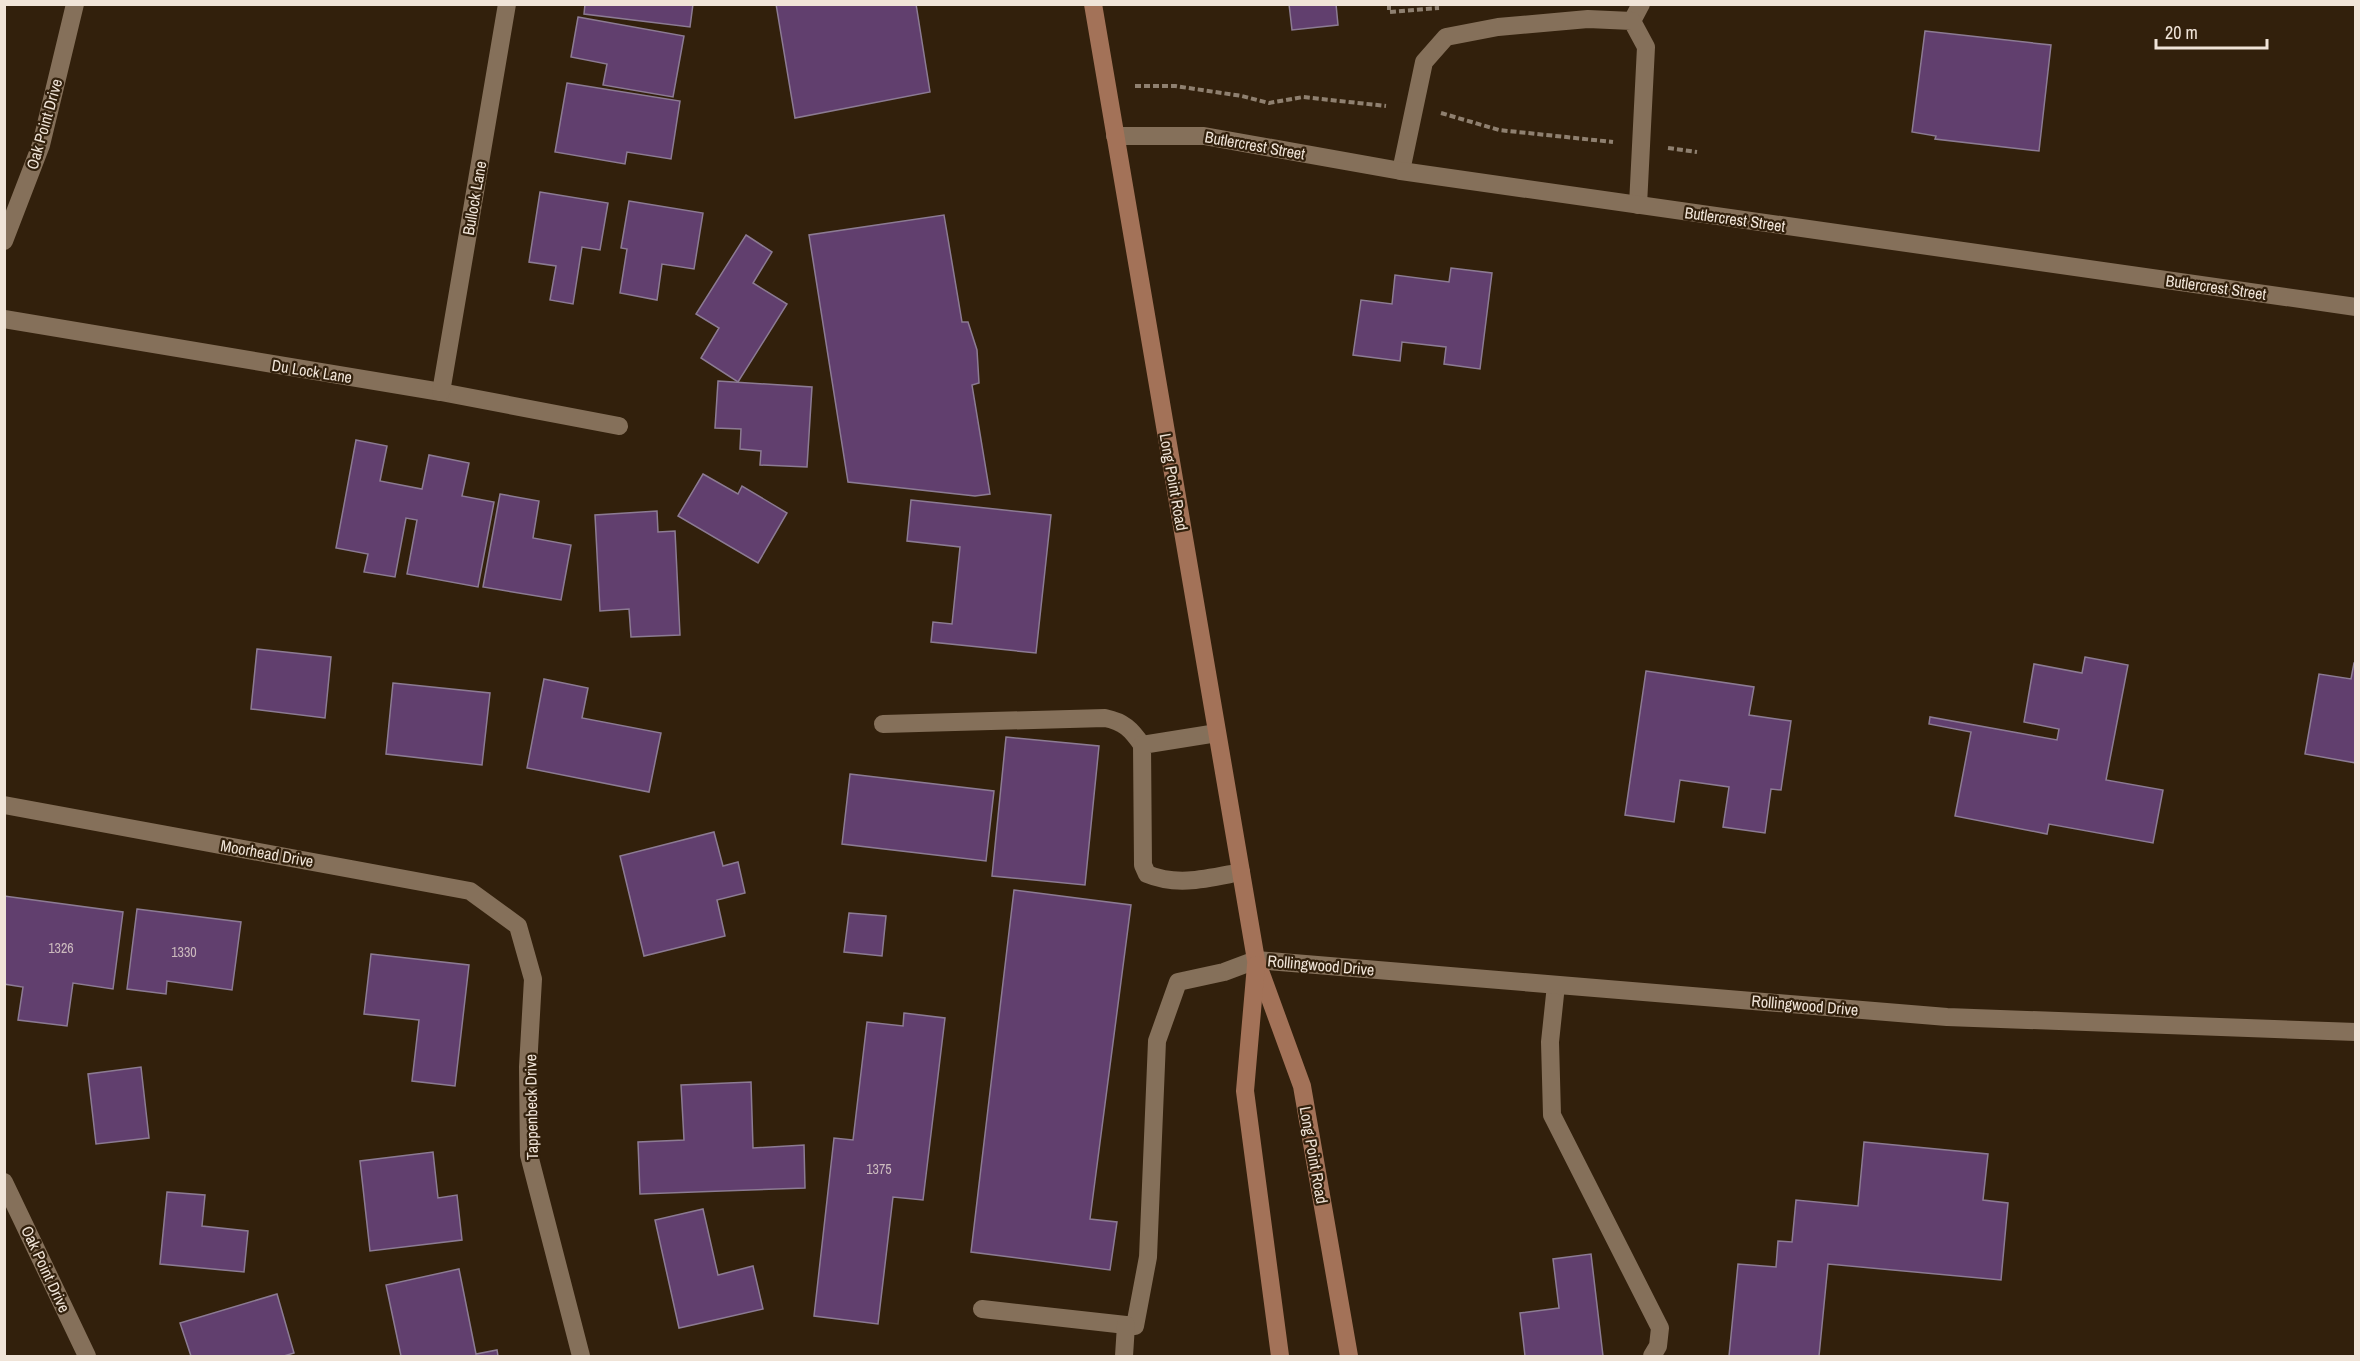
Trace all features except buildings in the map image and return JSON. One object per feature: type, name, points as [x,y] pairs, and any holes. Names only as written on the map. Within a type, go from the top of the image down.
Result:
[{"type":"main road","name":"Long Point Road","points":[[1093,4],[1256,960],[1302,1086],[1349,1356]]},
{"type":"main road","name":"Long Point Road","points":[[1256,960],[1245,1091],[1280,1356]]},
{"type":"street","name":"Oak Point Drive","points":[[4,241],[41,145],[75,4]]},
{"type":"street","name":"Bullock Lane","points":[[441,392],[507,4]]},
{"type":"street","points":[[1632,21],[1641,4]]},
{"type":"street","points":[[1401,171],[1424,62],[1446,36],[1498,27],[1577,20],[1632,21]]},
{"type":"street","points":[[1632,21],[1646,47],[1638,205]]},
{"type":"street","name":"Butlercrest Street","points":[[1115,136],[1204,136],[1401,171],[2355,307]]},
{"type":"street","name":"Du Lock Lane","points":[[4,319],[441,392],[619,426]]},
{"type":"street","points":[[883,724],[1105,718],[1119,721],[1130,728],[1142,745],[1143,865],[1147,874],[1155,878],[1187,882],[1241,872]]},
{"type":"street","points":[[1142,745],[1217,733]]},
{"type":"street","name":"Moorhead Drive","points":[[4,805],[470,891],[518,926]]},
{"type":"street","name":"Tappenbeck Drive","points":[[518,926],[533,979],[528,1067],[529,1155],[581,1356]]},
{"type":"street","points":[[982,1309],[1136,1326],[1148,1257],[1157,1041],[1178,982],[1224,972],[1256,960]]},
{"type":"street","name":"Rollingwood Drive","points":[[1256,960],[1947,1017],[2355,1032]]},
{"type":"street","points":[[1556,985],[1550,1042],[1552,1115],[1660,1328],[1658,1346],[1652,1356]]},
{"type":"street","name":"Oak Point Drive","points":[[4,1182],[87,1356]]},
{"type":"street","points":[[1124,1356],[1126,1325]]},
{"type":"path","points":[[1389,4],[1389,12],[1443,7]]}]
